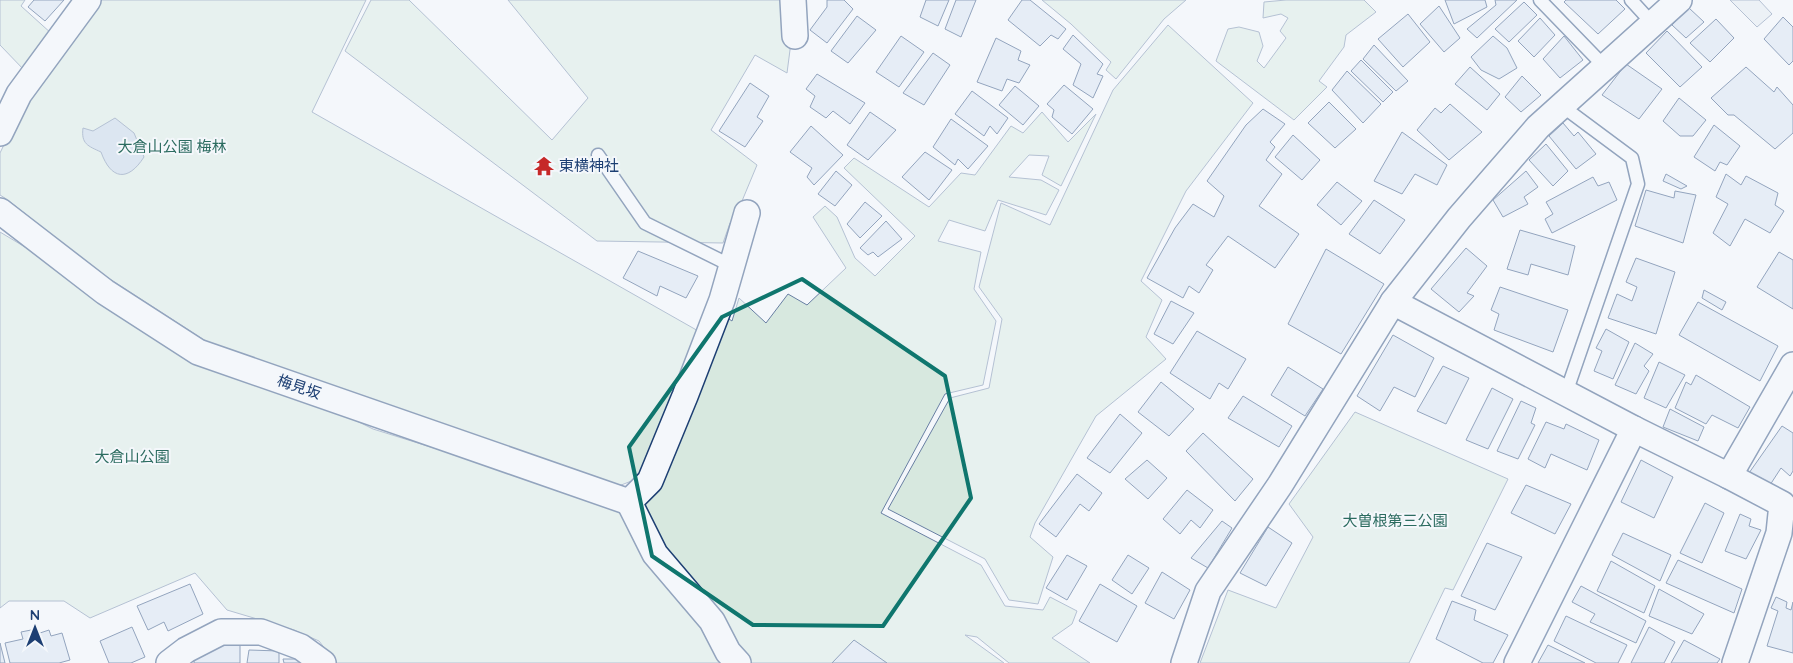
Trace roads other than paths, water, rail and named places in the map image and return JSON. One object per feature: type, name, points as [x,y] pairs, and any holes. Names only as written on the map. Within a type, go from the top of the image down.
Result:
[{"type":"street","points":[[0,133],[19,94],[88,0]]},
{"type":"street","points":[[793,0],[795,36]]},
{"type":"street","points":[[1184,663],[1208,591],[1280,486],[1329,403],[1393,302],[1459,218],[1532,134],[1679,0]]},
{"type":"street","name":"梅見坂","points":[[0,211],[105,292],[198,352],[629,502]]},
{"type":"street","points":[[738,663],[728,652],[712,621],[655,554],[629,502],[650,481],[696,372],[722,300],[747,213]]},
{"type":"street","points":[[1393,302],[1566,394],[1782,504],[1779,533],[1735,663]]},
{"type":"street","points":[[1729,476],[1793,365]]},
{"type":"street","points":[[1517,663],[1634,429]]},
{"type":"street","points":[[169,663],[186,650],[221,632],[261,632],[301,647],[323,663]]},
{"type":"lane","points":[[1540,0],[1606,67]]},
{"type":"lane","points":[[1631,0],[1653,24]]},
{"type":"lane","points":[[1562,106],[1632,158],[1638,184],[1566,394]]},
{"type":"lane","points":[[598,155],[645,223],[732,266]]},
{"type":"water","points":[[115,118],[134,133],[144,157],[132,171],[126,174],[120,174],[110,168],[101,152],[86,144],[83,138],[83,128],[93,131]]},
{"type":"place","name":"東横神社","points":[[544,166]]},
{"type":"park label","name":"大倉山公園 梅林","points":[[172,147]]},
{"type":"park label","name":"大倉山公園","points":[[132,457]]},
{"type":"park label","name":"大曽根第三公園","points":[[1395,521]]}]
